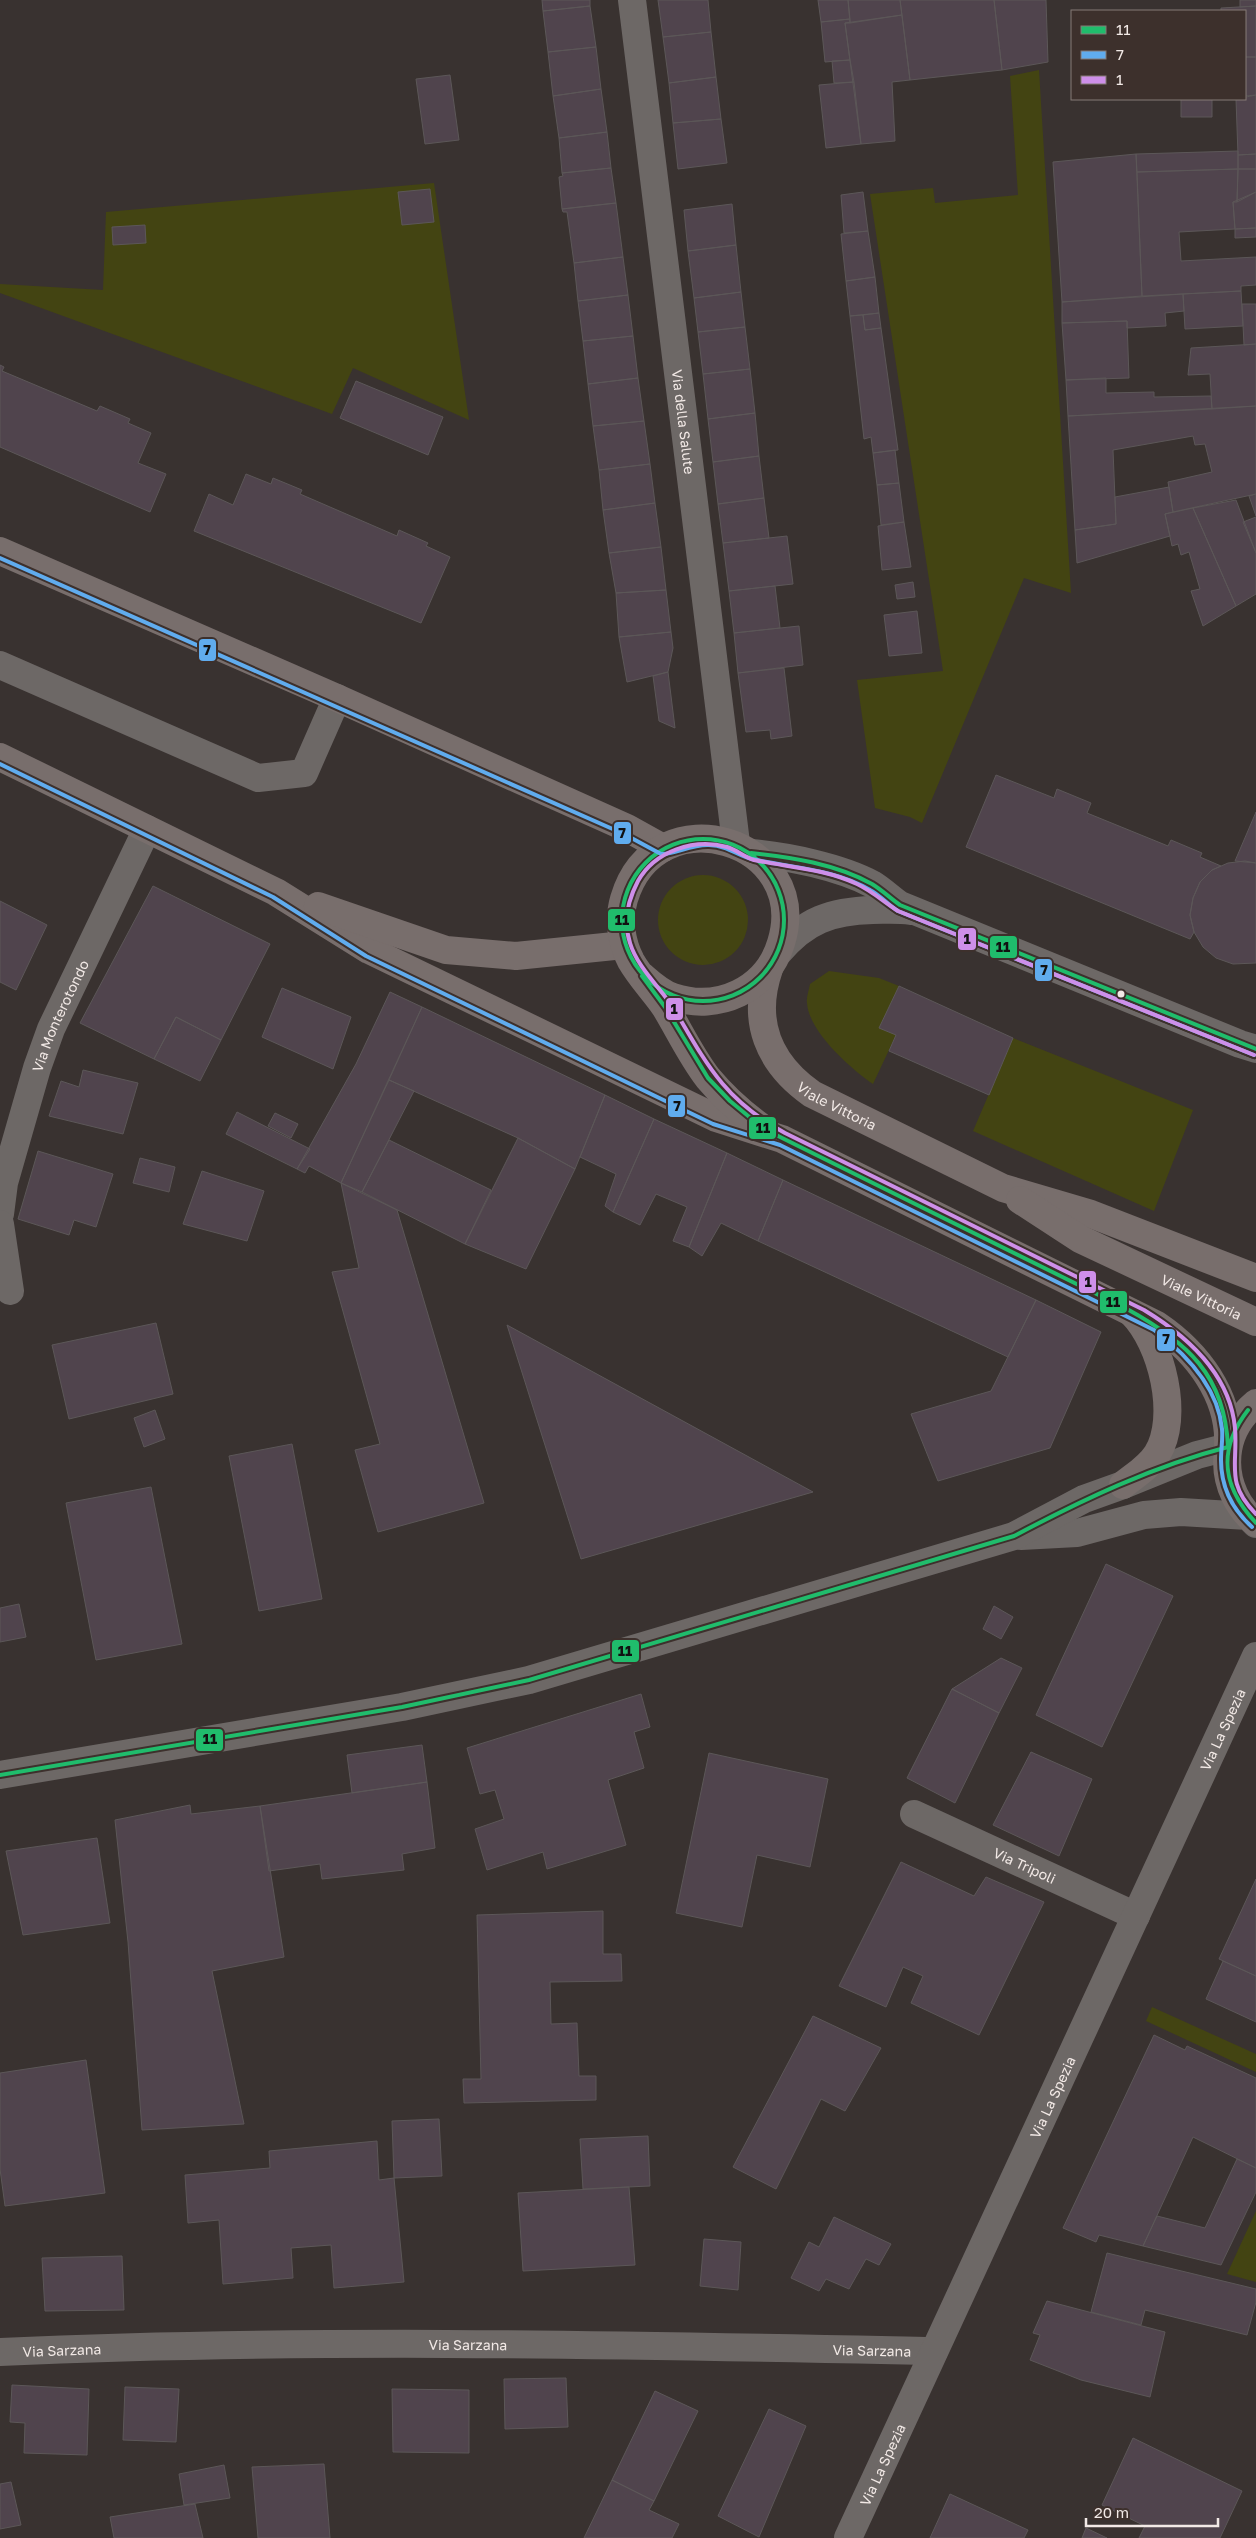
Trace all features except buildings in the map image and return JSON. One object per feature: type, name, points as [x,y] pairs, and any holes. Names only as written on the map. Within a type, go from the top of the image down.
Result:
[{"type":"main road","points":[[0,551],[337,698],[627,828],[663,848]]},
{"type":"main road","points":[[0,756],[276,892],[369,950],[716,1118],[782,1140]]},
{"type":"main road","points":[[642,976],[655,988],[671,996],[707,1003],[742,993],[774,961],[784,936],[786,917],[783,898],[776,881],[765,866],[744,848],[698,838],[680,841],[663,848],[647,859],[635,874],[626,890],[621,908],[624,944],[631,961],[642,976],[665,1007],[707,1077],[756,1123],[782,1140],[1127,1309],[1172,1334],[1205,1369],[1226,1415],[1229,1484],[1233,1495],[1253,1521]]},
{"type":"main road","points":[[276,892],[446,950],[516,956],[624,944]]},
{"type":"main road","name":"Viale Vittoria","points":[[774,961],[764,985],[761,1011],[771,1051],[786,1074],[828,1104],[1016,1193],[1091,1214],[1256,1278]]},
{"type":"main road","name":"Viale Vittoria","points":[[992,1183],[1080,1239],[1256,1322]]},
{"type":"main road","points":[[1123,1485],[1152,1461],[1163,1442],[1168,1420],[1165,1386],[1152,1346],[1142,1325],[1127,1309]]},
{"type":"main road","points":[[1228,1446],[1238,1423],[1256,1403]]},
{"type":"street","name":"Via della Salute","points":[[632,0],[744,848]]},
{"type":"street","points":[[0,665],[258,778],[304,773],[337,698]]},
{"type":"street","name":"Via Monterotondo","points":[[0,1214],[4,1184],[51,1029],[147,829]]},
{"type":"street","name":"Viale Vittoria","points":[[744,848],[811,864],[859,879],[874,885],[900,905],[915,912],[1256,1049]]},
{"type":"street","name":"Viale Vittoria","points":[[774,961],[798,932],[825,917],[839,912],[900,909],[915,912]]},
{"type":"street","points":[[0,1224],[10,1291]]},
{"type":"street","points":[[0,1775],[402,1707],[529,1680],[1014,1536],[1084,1499],[1197,1455],[1228,1446]]},
{"type":"street","points":[[1014,1536],[1077,1533],[1144,1516],[1181,1512],[1253,1521]]},
{"type":"street","name":"Via La Spezia","points":[[848,2538],[1256,1656]]},
{"type":"street","name":"Via Tripoli","points":[[914,1814],[1136,1916]]},
{"type":"street","name":"Via Sarzana","points":[[0,2352],[149,2346],[447,2345],[645,2345],[934,2351]]},
{"type":"shaded area","points":[[1039,70],[1071,593],[1024,578],[922,823],[910,817],[875,808],[857,680],[943,671],[870,194],[933,188],[935,203],[1018,195],[1010,76]]},
{"type":"shaded area","points":[[434,183],[469,420],[353,368],[332,414],[0,293],[0,284],[103,290],[106,212]]},
{"type":"shaded area","points":[[694,875],[712,875],[728,882],[741,895],[748,911],[748,929],[741,945],[728,958],[712,965],[694,965],[678,958],[665,945],[658,929],[658,911],[665,895],[678,882]]},
{"type":"shaded area","points":[[829,971],[879,978],[899,986],[880,1027],[896,1035],[873,1084],[832,1049],[815,1026],[810,1014],[807,996],[810,984]]},
{"type":"shaded area","points":[[1013,1038],[1193,1110],[1154,1211],[973,1131]]},
{"type":"shaded area","points":[[1152,2007],[1256,2054],[1256,2072],[1146,2021]]},
{"type":"shaded area","points":[[1256,2211],[1256,2282],[1227,2274]]},
{"type":"transit line","name":"7","points":[[0,558],[624,834],[661,854],[709,845],[727,849],[752,859],[828,873],[857,883],[874,892],[898,911],[1254,1055]]},
{"type":"transit line","name":"7","points":[[0,764],[273,897],[366,956],[713,1124],[780,1145],[1154,1330],[1189,1361],[1214,1399],[1222,1429],[1221,1460],[1223,1479],[1233,1505],[1252,1527]]},
{"type":"transit line","name":"11","points":[[711,839],[727,842],[741,848],[755,857],[766,868],[781,896],[784,920],[783,936],[775,958],[766,972],[755,983],[727,998],[695,1001],[679,998],[665,992],[651,983],[640,972],[625,944],[622,912],[625,896],[631,882],[640,868],[651,857],[679,842],[711,839]]},
{"type":"transit line","name":"1","points":[[1254,1055],[898,911],[868,890],[845,879],[819,872],[754,860],[727,847],[702,844],[676,849],[665,855],[645,871],[638,881],[629,903],[628,935],[639,962],[670,1003],[698,1050],[720,1081],[748,1108],[785,1133],[1144,1310],[1176,1332],[1190,1345],[1204,1359],[1225,1391],[1235,1428],[1235,1473],[1237,1483],[1246,1503],[1256,1514]]},
{"type":"transit line","name":"11","points":[[751,853],[797,859],[844,871],[872,884],[900,905],[1256,1049]]},
{"type":"transit line","name":"11","points":[[642,976],[665,1007],[708,1078],[730,1101],[764,1129],[1127,1309],[1168,1334],[1185,1348],[1211,1380],[1225,1422],[1228,1447]]},
{"type":"transit line","name":"11","points":[[1248,1410],[1231,1439],[1228,1468],[1230,1482],[1236,1496],[1256,1523]]},
{"type":"transit line","name":"11","points":[[0,1775],[402,1707],[529,1680],[1014,1536],[1118,1485],[1172,1464],[1228,1447]]}]
